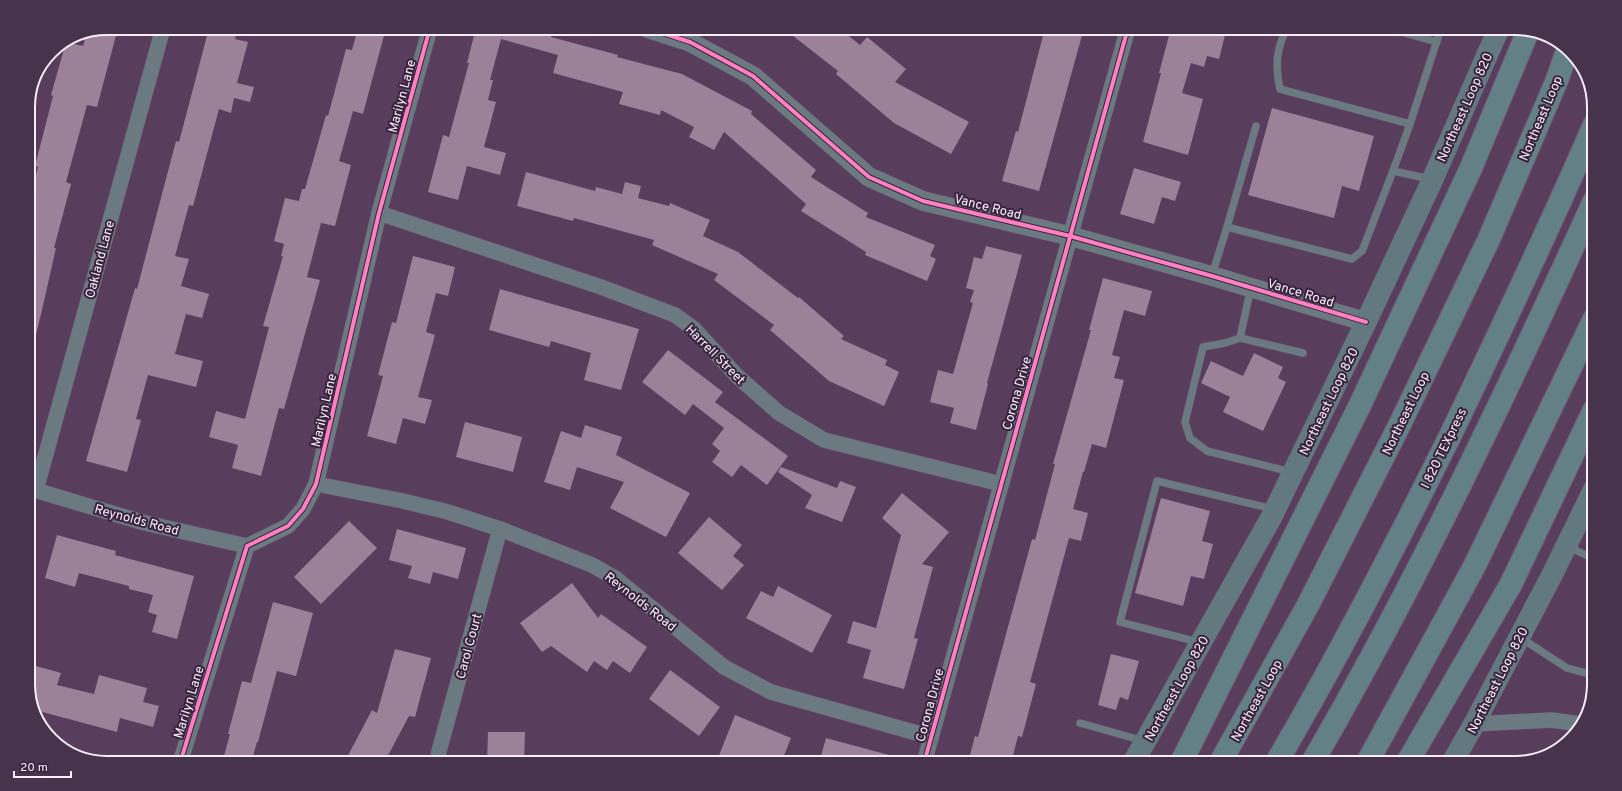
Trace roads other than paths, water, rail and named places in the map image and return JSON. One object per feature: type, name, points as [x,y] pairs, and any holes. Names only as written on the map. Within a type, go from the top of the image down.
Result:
[{"type":"highway","points":[[1184,756],[1360,405],[1471,168],[1526,36]]},
{"type":"highway","name":"Northeast Loop","points":[[1224,756],[1308,605],[1400,424],[1489,239],[1557,80],[1565,56]]},
{"type":"highway","points":[[1557,80],[1568,59]]},
{"type":"highway","name":"I 820 TEXpress","points":[[1280,756],[1311,703],[1407,523],[1498,337],[1587,141]]},
{"type":"highway","points":[[1316,756],[1338,718],[1428,548],[1531,339],[1587,216]]},
{"type":"highway","points":[[1371,756],[1474,567],[1587,333]]},
{"type":"highway","points":[[1411,756],[1511,584],[1587,425]]},
{"type":"main road","name":"Northeast Loop 820","points":[[1137,756],[1275,510],[1366,322],[1432,180],[1496,35]]},
{"type":"main road","name":"Northeast Loop 820","points":[[1456,756],[1554,573],[1587,504]]},
{"type":"street","name":"Oakland Lane","points":[[35,478],[161,35]]},
{"type":"street","name":"Marilyn Lane","points":[[182,756],[247,546],[288,526],[303,509],[316,484],[379,213],[428,35]]},
{"type":"street","name":"Vance Road","points":[[668,35],[690,42],[753,76],[869,177],[923,201],[1070,236],[1251,287],[1366,322]]},
{"type":"street","name":"Corona Drive","points":[[926,756],[1000,484],[1126,35]]},
{"type":"street","name":"Harrell Street","points":[[379,213],[601,287],[675,315],[694,329],[737,376],[779,413],[824,440],[1000,484]]},
{"type":"street","name":"Reynolds Road","points":[[316,484],[403,501],[448,512],[500,529],[592,565],[615,578],[724,667],[771,692],[931,737]]},
{"type":"street","name":"Reynolds Road","points":[[35,490],[145,523],[247,546]]},
{"type":"street","name":"Carol Court","points":[[438,756],[500,529]]},
{"type":"street","points":[[1474,724],[1550,720],[1575,723]]},
{"type":"lane","points":[[1284,35],[1280,42],[1276,71],[1280,89],[1410,124]]},
{"type":"lane","points":[[1412,35],[1437,42]]},
{"type":"lane","points":[[1227,227],[1352,259],[1362,251],[1410,124],[1439,35]]},
{"type":"lane","points":[[1212,276],[1256,126]]},
{"type":"lane","points":[[1393,171],[1432,180]]},
{"type":"lane","points":[[1240,338],[1251,287]]},
{"type":"lane","points":[[1293,472],[1208,451],[1190,438],[1185,422],[1203,347],[1225,343],[1240,338],[1303,353]]},
{"type":"lane","points":[[1201,643],[1120,622],[1157,481],[1275,510]]},
{"type":"lane","points":[[1567,546],[1587,556]]},
{"type":"lane","points":[[1519,637],[1567,668],[1587,673]]},
{"type":"lane","points":[[1080,723],[1146,742]]}]
